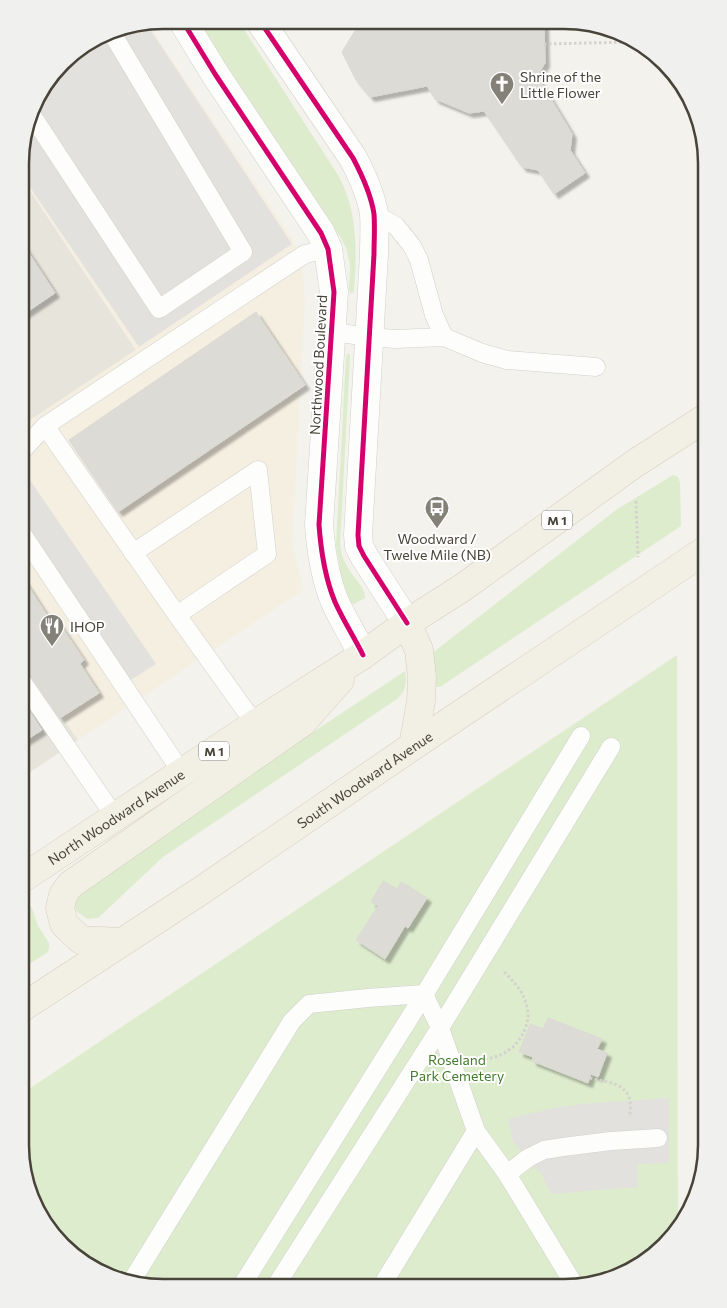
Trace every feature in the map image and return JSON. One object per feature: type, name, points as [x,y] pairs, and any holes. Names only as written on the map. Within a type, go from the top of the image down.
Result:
[{"type":"main road","name":"North Woodward Avenue","points":[[29,874],[462,588],[634,464],[698,423]]},
{"type":"main road","name":"South Woodward Avenue","points":[[29,1003],[202,890],[698,555]]},
{"type":"main road","points":[[408,623],[419,650],[422,677],[421,701],[413,746]]},
{"type":"main road","points":[[121,942],[81,940],[64,924],[60,908],[63,895],[70,885],[303,722],[363,654]]},
{"type":"street","name":"Northwood Boulevard","points":[[188,29],[215,74],[314,221],[328,249],[334,292],[319,526],[321,552],[328,581],[336,602],[363,654]]},
{"type":"street","points":[[265,29],[353,158],[364,179],[374,214],[370,337],[358,535],[359,546],[364,556],[408,623]]},
{"type":"lane","points":[[35,122],[159,308],[243,252],[115,38]]},
{"type":"lane","points":[[374,214],[396,226],[412,246],[419,260],[434,314],[444,337]]},
{"type":"lane","points":[[29,443],[45,426],[305,254],[328,249]]},
{"type":"lane","points":[[332,332],[395,339],[444,337],[482,353],[507,360],[596,368]]},
{"type":"lane","points":[[45,426],[255,724]]},
{"type":"lane","points":[[133,553],[258,470],[266,554],[177,615]]},
{"type":"lane","points":[[29,544],[182,772]]},
{"type":"lane","points":[[29,693],[115,817]]},
{"type":"lane","points":[[246,1279],[424,994],[581,736]]},
{"type":"lane","points":[[280,1279],[440,1028],[611,747]]},
{"type":"lane","points":[[424,994],[440,1028],[476,1131],[507,1174],[571,1279]]},
{"type":"lane","points":[[135,1276],[292,1021],[309,1004],[424,994]]},
{"type":"lane","points":[[386,1279],[476,1131]]},
{"type":"lane","points":[[507,1174],[528,1158],[544,1150],[658,1138]]},
{"type":"path","points":[[544,44],[622,42]]},
{"type":"path","points":[[636,501],[638,557]]},
{"type":"path","points":[[450,1057],[484,1060],[496,1057],[513,1047],[525,1033],[528,1009],[524,997],[517,986],[502,970],[483,958]]},
{"type":"path","points":[[590,1078],[619,1085],[626,1093],[630,1100],[630,1140]]},
{"type":"shaded area","points":[[150,30],[292,244],[139,347],[29,186],[29,163],[33,128],[39,111],[51,88],[62,74],[81,56],[111,39],[128,33]]},
{"type":"shaded area","points":[[151,30],[292,238],[299,255],[305,300],[292,545],[303,590],[78,740],[29,667],[29,421],[136,350],[29,189],[29,163],[33,128],[39,111],[51,88],[62,74],[81,56],[111,39],[128,33]]},
{"type":"shaded area","points":[[29,189],[136,350],[29,421]]},
{"type":"shaded area","points":[[29,479],[156,664],[123,685],[29,557]]},
{"type":"shaded area","points":[[29,667],[78,740],[29,773]]},
{"type":"shaded area","points":[[669,1098],[669,1163],[637,1164],[638,1187],[551,1194],[541,1174],[513,1142],[508,1119],[554,1108],[582,1104]]},
{"type":"green space","points":[[198,29],[244,29],[338,175],[345,188],[355,232],[356,261],[353,293],[350,293],[349,289],[350,266],[347,250],[341,238],[315,205]]},
{"type":"green space","points":[[348,353],[350,357],[340,545],[346,564],[365,595],[365,598],[354,604],[349,602],[344,594],[336,545],[346,357]]},
{"type":"green space","points":[[673,475],[678,477],[680,483],[681,526],[440,687],[435,687],[431,654],[616,510]]},
{"type":"green space","name":"Roseland Park Cemetery","points":[[677,655],[678,1215],[671,1227],[646,1252],[624,1265],[607,1272],[573,1279],[163,1279],[128,1275],[111,1269],[81,1252],[56,1227],[43,1205],[36,1188],[30,1163],[29,1089]]},
{"type":"green space","points":[[405,671],[405,686],[397,699],[163,857],[98,918],[87,919],[76,911],[73,899],[79,888]]},
{"type":"green space","points":[[29,905],[32,908],[38,926],[49,943],[48,952],[29,964]]},
{"type":"building","name":"Shrine of the Little Flower","points":[[356,29],[544,29],[545,63],[537,76],[572,134],[570,150],[585,173],[554,194],[538,170],[522,167],[484,111],[469,113],[435,99],[427,86],[370,97],[356,80],[342,52]]},
{"type":"building","points":[[29,253],[55,293],[29,311]]},
{"type":"building","points":[[256,312],[305,385],[118,512],[69,440]]},
{"type":"building","name":"IHOP","points":[[29,587],[50,620],[55,617],[84,660],[80,664],[99,693],[60,718],[30,674]]},
{"type":"building","points":[[29,710],[42,730],[29,738]]},
{"type":"building","points":[[383,881],[397,889],[401,882],[427,898],[408,928],[405,926],[385,959],[356,940],[378,906],[371,902]]},
{"type":"building","points":[[548,1018],[602,1039],[597,1049],[607,1053],[598,1077],[591,1074],[588,1083],[532,1061],[533,1057],[519,1052],[530,1024],[543,1029]]},
{"type":"cycle path","points":[[188,29],[215,74],[321,233],[328,249],[334,292],[319,525],[324,565],[335,602],[363,655]]},
{"type":"cycle path","points":[[265,29],[353,158],[366,185],[373,207],[374,254],[358,535],[359,546],[364,556],[407,623]]},
{"type":"place","name":"Shrine of the Little Flower","points":[[502,105]]},
{"type":"place","name":"Woodward / Twelve Mile (NB)","points":[[437,529]]},
{"type":"place","name":"IHOP","points":[[52,647]]}]
